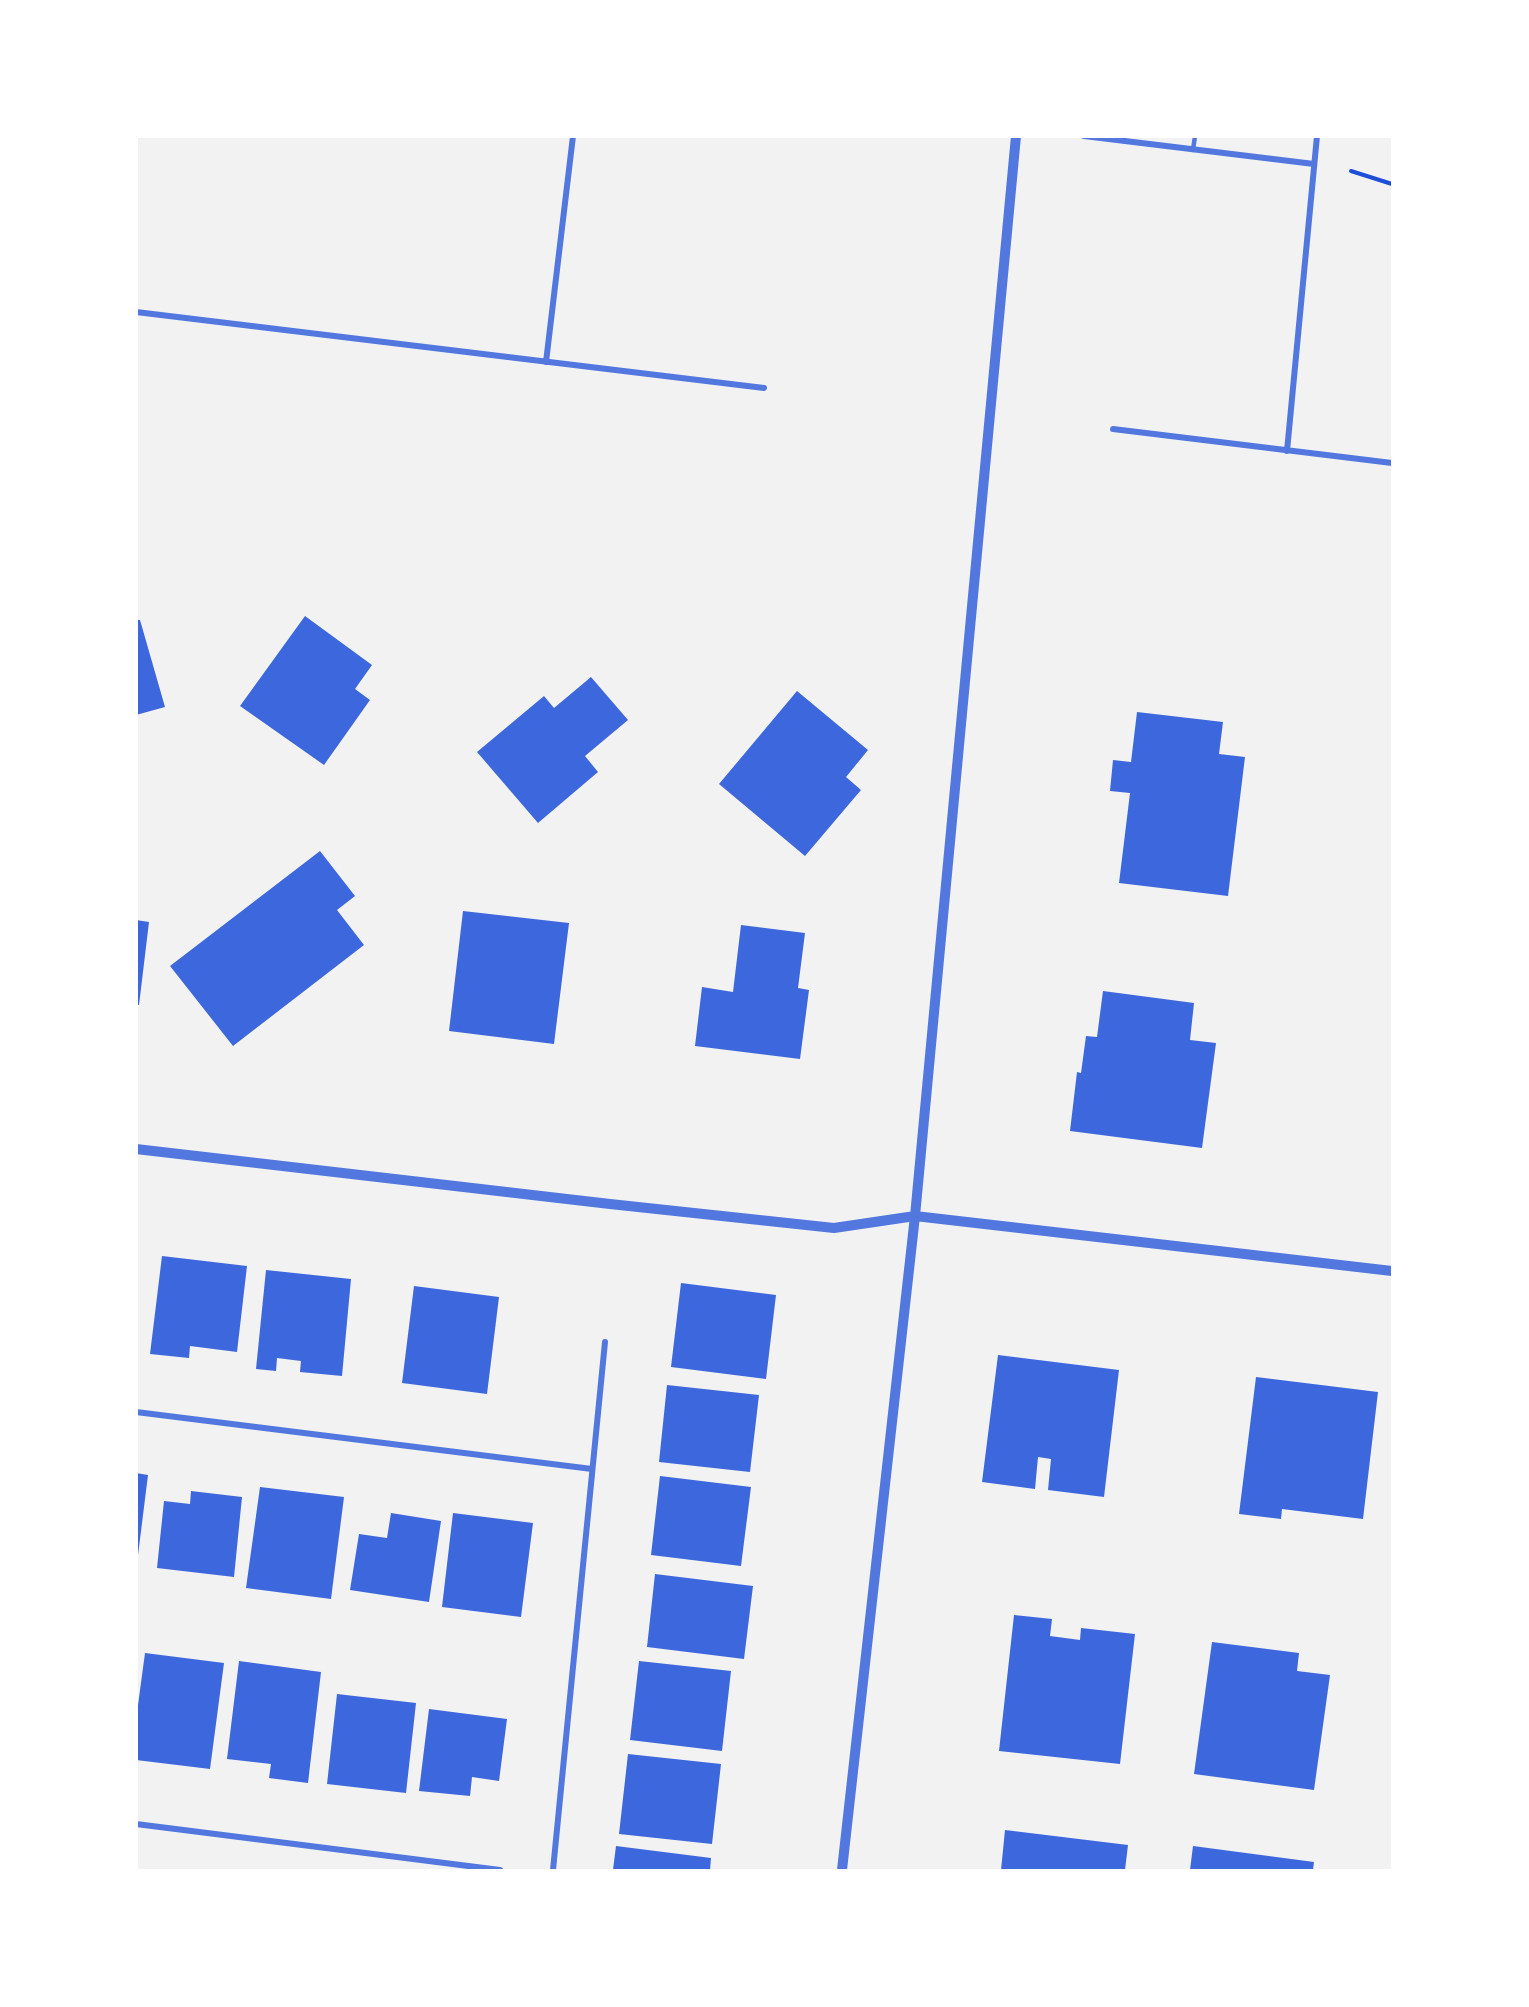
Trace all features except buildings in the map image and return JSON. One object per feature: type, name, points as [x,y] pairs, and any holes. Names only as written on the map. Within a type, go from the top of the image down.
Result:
[{"type":"street","points":[[546,362],[573,136]]},
{"type":"street","points":[[842,1870],[915,1216],[1016,136]]},
{"type":"street","points":[[1084,136],[1314,164]]},
{"type":"street","points":[[1287,451],[1317,136]]},
{"type":"street","points":[[136,312],[764,388]]},
{"type":"street","points":[[1113,429],[1392,464]]},
{"type":"street","points":[[136,1149],[834,1228],[915,1216],[1392,1271]]},
{"type":"street","points":[[553,1870],[605,1342]]},
{"type":"street","points":[[136,1412],[592,1469]]},
{"type":"street","points":[[136,1824],[500,1870]]},
{"type":"lane","points":[[1193,150],[1195,136]]},
{"type":"path","points":[[1351,171],[1392,184]]}]
